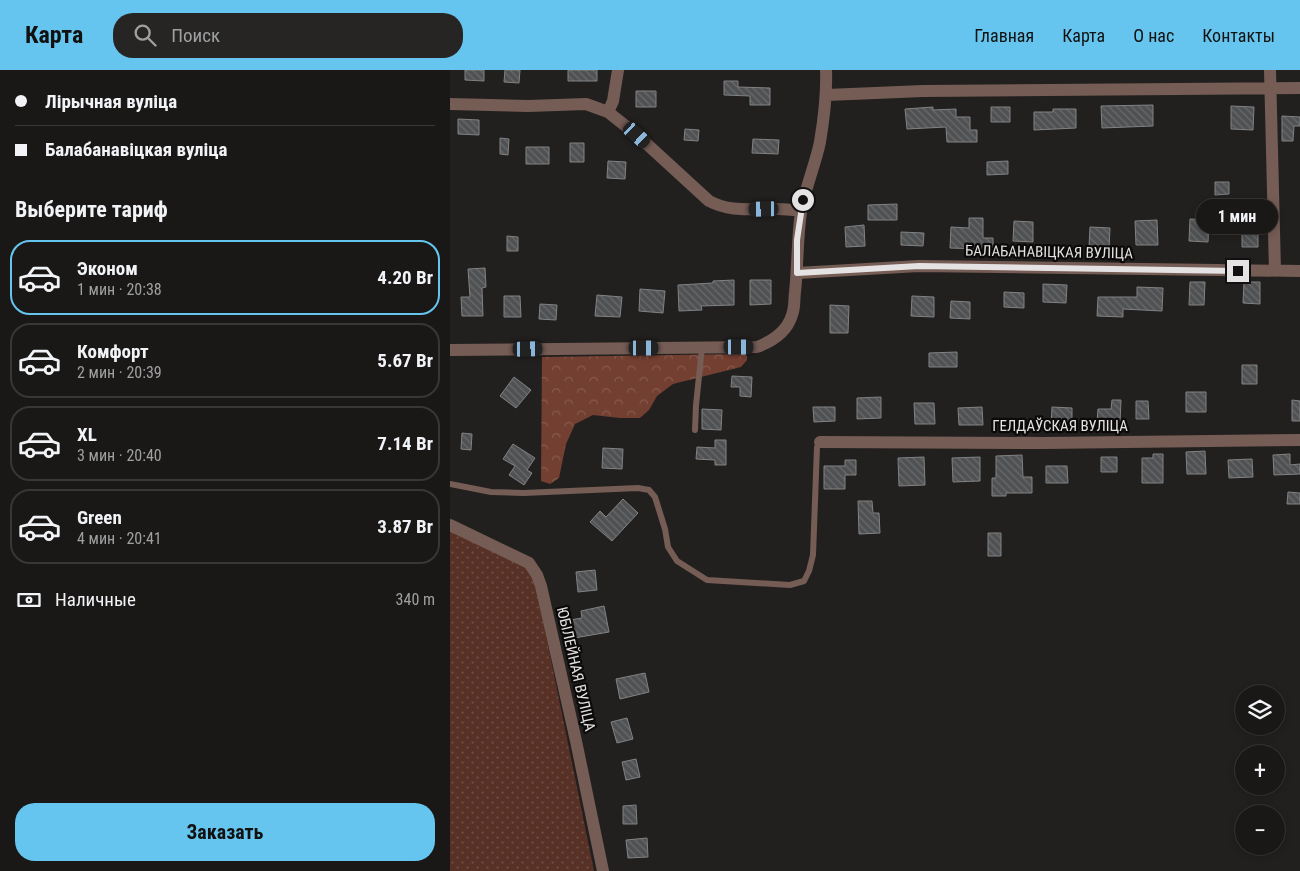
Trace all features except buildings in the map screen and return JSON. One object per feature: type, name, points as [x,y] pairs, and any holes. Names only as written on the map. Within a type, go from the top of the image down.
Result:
[{"type":"street","points":[[608,112],[613,101],[618,70]]},
{"type":"street","points":[[450,353],[757,347],[772,341],[784,330],[792,314],[801,211],[820,143],[827,95],[826,70]]},
{"type":"street","points":[[1270,70],[1276,272]]},
{"type":"street","points":[[827,95],[923,91],[1300,88]]},
{"type":"street","points":[[450,104],[528,106],[586,104],[608,112],[637,135],[709,201],[715,204],[734,210],[780,209],[801,211]]},
{"type":"street","name":"БАЛАБАНАВІЦКАЯ ВУЛІЦА","points":[[797,273],[919,266],[1300,271]]},
{"type":"street","name":"ГЕЛДАЎСКАЯ ВУЛІЦА","points":[[820,442],[1044,443],[1300,440]]},
{"type":"street","name":"ЮБІЛЕЙНАЯ ВУЛІЦА","points":[[450,525],[529,563],[537,574],[576,741],[603,871]]},
{"type":"lane","points":[[695,430],[702,348]]},
{"type":"lane","points":[[450,484],[491,492],[524,493],[638,488],[649,490],[656,497],[668,547],[677,561],[706,580],[790,585],[804,581],[813,555],[817,447],[820,442]]},
{"type":"shaded area","points":[[450,529],[524,566],[532,577],[537,591],[594,871],[450,871]]},
{"type":"green space","points":[[744,354],[747,356],[747,360],[741,367],[673,384],[657,396],[649,410],[640,418],[593,415],[575,424],[566,444],[559,478],[550,484],[541,481],[542,357]]},
{"type":"route","points":[[803,200],[797,240],[797,273],[919,266],[1238,271]]}]
